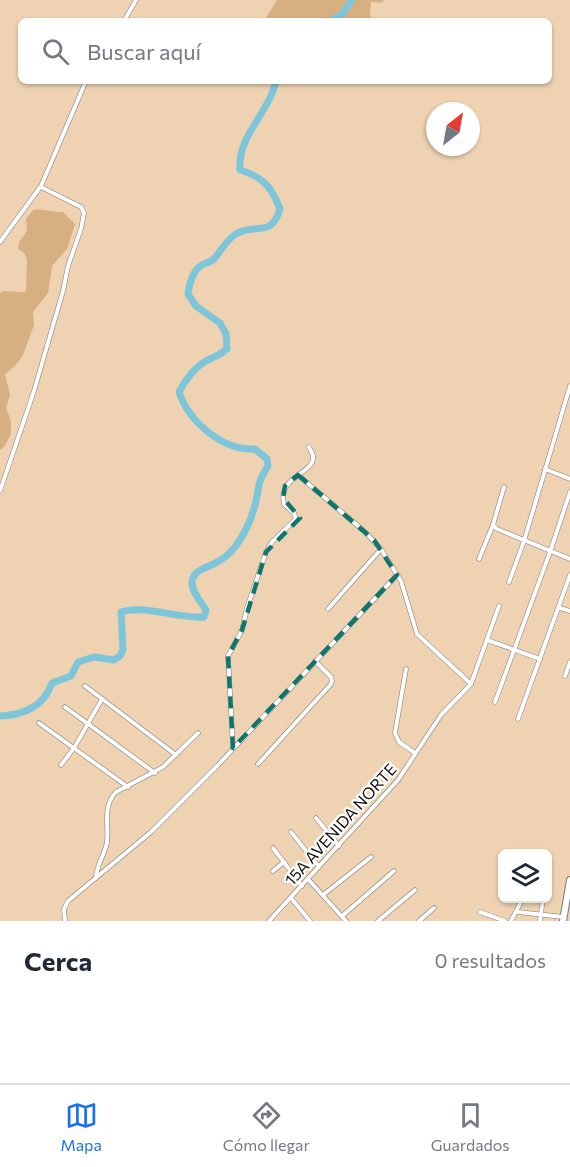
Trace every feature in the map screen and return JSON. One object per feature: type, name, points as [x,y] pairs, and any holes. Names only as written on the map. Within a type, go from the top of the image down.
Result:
[{"type":"main road","points":[[563,919],[570,880]]},
{"type":"street","points":[[126,18],[136,0]]},
{"type":"street","points":[[0,242],[41,187],[85,84]]},
{"type":"street","points":[[0,491],[34,391],[84,213],[81,207],[41,187]]},
{"type":"street","points":[[509,582],[524,541],[570,386]]},
{"type":"street","points":[[233,748],[228,656],[242,630],[266,552],[278,536],[296,519],[294,513],[284,504],[285,486],[310,465],[313,460],[309,447]]},
{"type":"street","points":[[545,469],[570,479]]},
{"type":"street","points":[[298,475],[364,531],[381,549],[397,574],[417,634],[471,684],[499,606]]},
{"type":"street","points":[[479,560],[493,525],[504,487]]},
{"type":"street","points":[[495,702],[570,492]]},
{"type":"street","points":[[493,525],[524,541],[570,559]]},
{"type":"street","points":[[328,609],[381,549]]},
{"type":"street","points":[[65,921],[66,905],[151,832],[397,574]]},
{"type":"street","points":[[518,719],[560,608],[570,575]]},
{"type":"street","points":[[560,608],[570,611]]},
{"type":"street","points":[[487,640],[540,659]]},
{"type":"street","points":[[258,764],[331,684],[331,677],[315,661]]},
{"type":"street","points":[[565,676],[570,662]]},
{"type":"street","points":[[406,669],[395,733],[399,742],[415,753]]},
{"type":"street","name":"15A AVENIDA NORTE","points":[[270,921],[398,780],[441,715],[471,684]]},
{"type":"street","points":[[85,686],[176,755]]},
{"type":"street","points":[[61,765],[74,748],[102,699]]},
{"type":"street","points":[[65,707],[154,773]]},
{"type":"street","points":[[39,723],[128,787]]},
{"type":"street","points":[[96,879],[97,867],[107,842],[108,805],[117,792],[154,773],[198,733]]},
{"type":"street","points":[[316,818],[339,846]]},
{"type":"street","points":[[291,832],[319,867]]},
{"type":"street","points":[[273,848],[302,886]]},
{"type":"street","points":[[323,896],[371,857]]},
{"type":"street","points":[[273,872],[284,862]]},
{"type":"street","points":[[342,916],[394,872]]},
{"type":"street","points":[[308,879],[346,921]]},
{"type":"street","points":[[378,921],[415,890]]},
{"type":"street","points":[[291,898],[310,921]]},
{"type":"street","points":[[511,921],[522,903]]},
{"type":"street","points":[[540,921],[542,903]]},
{"type":"street","points":[[419,921],[434,908]]},
{"type":"street","points":[[480,912],[505,921]]},
{"type":"street","points":[[518,912],[563,919]]},
{"type":"highlighted area","points":[[298,475],[374,540],[397,575],[233,748],[228,656],[242,630],[266,552],[300,518],[283,498],[285,486]]},
{"type":"shaded area","points":[[0,0],[570,0],[570,921],[0,921]]},
{"type":"shaded area","points":[[277,0],[384,0],[381,3],[371,2],[370,16],[372,18],[266,18]]},
{"type":"shaded area","points":[[33,210],[63,212],[75,224],[67,249],[52,266],[48,293],[33,312],[34,325],[23,355],[5,374],[10,395],[6,408],[11,421],[11,434],[5,446],[0,450],[0,293],[4,291],[25,292],[27,259],[18,249],[19,242],[27,231],[26,219]]},
{"type":"waterway","points":[[336,18],[342,14],[352,0]]},
{"type":"waterway","points":[[0,716],[17,714],[32,708],[44,698],[52,683],[71,676],[78,662],[94,657],[114,660],[120,656],[123,650],[121,612],[140,610],[204,617],[206,610],[193,589],[193,577],[198,571],[220,561],[229,554],[249,522],[260,482],[268,466],[267,459],[255,449],[231,445],[209,432],[191,414],[179,392],[196,368],[227,349],[226,334],[220,323],[196,306],[188,294],[194,274],[199,267],[214,259],[236,234],[272,224],[280,209],[273,194],[260,179],[240,170],[243,146],[267,104],[275,84]]}]
